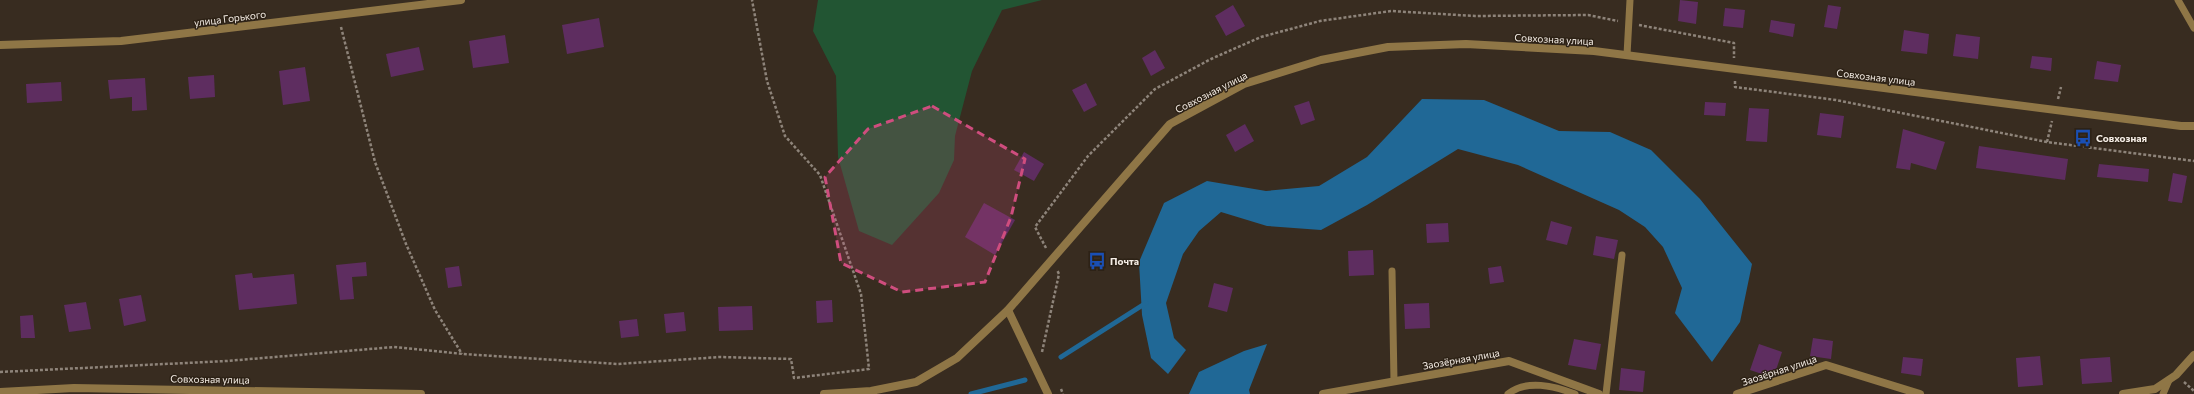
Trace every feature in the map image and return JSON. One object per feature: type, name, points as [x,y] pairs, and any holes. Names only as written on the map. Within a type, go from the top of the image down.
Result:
[{"type":"street","name":"улица Горького","points":[[0,45],[121,41],[461,0]]},
{"type":"street","name":"Совхозная улица","points":[[824,394],[871,392],[916,382],[957,358],[1008,310],[1170,124],[1244,84],[1321,60],[1388,47],[1466,44],[1594,51],[2173,125],[2194,126]]},
{"type":"street","points":[[1008,310],[1048,394]]},
{"type":"street","points":[[2123,394],[2155,389],[2176,375],[2194,355]]},
{"type":"street","name":"Заозёрная улица","points":[[1323,394],[1509,360],[1599,394]]},
{"type":"street","name":"Заозёрная улица","points":[[1737,394],[1826,365],[1920,394]]},
{"type":"street","name":"Совхозная улица","points":[[0,392],[82,388],[421,394]]},
{"type":"lane","points":[[1627,55],[1630,0]]},
{"type":"lane","points":[[2178,0],[2194,28]]},
{"type":"lane","points":[[1606,394],[1622,255]]},
{"type":"lane","points":[[1392,271],[1394,381]]},
{"type":"lane","points":[[2163,394],[2169,380]]},
{"type":"lane","points":[[1508,394],[1517,387],[1554,386],[1575,394]]},
{"type":"path","points":[[0,372],[227,361],[394,347],[463,354],[618,364],[720,357],[791,359],[794,378],[869,369],[861,294],[820,175],[785,136],[767,81],[752,0]]},
{"type":"path","points":[[1045,357],[1042,351],[1059,274],[1035,227],[1088,156],[1155,90],[1211,59],[1261,37],[1320,21],[1391,11],[1475,16],[1588,15],[1734,43],[1735,87],[1836,100],[2047,142],[2194,161]]},
{"type":"path","points":[[338,16],[375,162],[406,244],[435,310],[463,354]]},
{"type":"path","points":[[2181,380],[2194,391]]},
{"type":"path","points":[[1060,388],[1063,394]]},
{"type":"highlighted area","points":[[932,106],[1025,159],[1011,217],[985,282],[902,292],[841,263],[825,177],[868,129]]},
{"type":"green space","points":[[818,0],[1042,0],[1002,10],[972,71],[955,136],[954,160],[939,193],[892,245],[859,231],[838,157],[836,76],[813,31]]},
{"type":"water","points":[[1422,99],[1484,100],[1559,131],[1610,132],[1651,150],[1700,199],[1752,264],[1740,322],[1712,362],[1675,313],[1682,288],[1663,247],[1645,227],[1619,210],[1518,165],[1458,149],[1367,205],[1321,230],[1267,226],[1221,212],[1199,231],[1183,254],[1166,303],[1174,338],[1186,350],[1168,374],[1151,358],[1142,315],[1139,262],[1164,203],[1207,181],[1266,191],[1319,186],[1367,157]]},
{"type":"water","points":[[1267,344],[1249,390],[1250,394],[1189,394],[1199,372],[1244,351]]},
{"type":"building","points":[[1680,0],[1698,2],[1696,24],[1678,21]]},
{"type":"building","points":[[1233,5],[1245,26],[1226,36],[1215,16]]},
{"type":"building","points":[[1828,5],[1841,7],[1837,29],[1824,27]]},
{"type":"building","points":[[1725,8],[1745,10],[1743,28],[1723,26]]},
{"type":"building","points":[[599,18],[604,47],[567,54],[562,25]]},
{"type":"building","points":[[1771,20],[1795,24],[1793,37],[1769,32]]},
{"type":"building","points":[[1904,30],[1929,34],[1927,54],[1901,51]]},
{"type":"building","points":[[1956,34],[1980,37],[1978,59],[1953,56]]},
{"type":"building","points":[[505,35],[509,63],[473,68],[469,41]]},
{"type":"building","points":[[419,47],[424,70],[391,77],[386,54]]},
{"type":"building","points":[[1155,50],[1165,68],[1151,76],[1142,58]]},
{"type":"building","points":[[2032,56],[2052,58],[2051,71],[2030,68]]},
{"type":"building","points":[[2097,61],[2121,65],[2118,82],[2094,79]]},
{"type":"building","points":[[305,67],[310,101],[283,105],[279,71]]},
{"type":"building","points":[[214,75],[215,97],[190,99],[188,77]]},
{"type":"building","points":[[145,78],[147,110],[132,111],[132,97],[110,99],[108,80]]},
{"type":"building","points":[[61,82],[62,101],[27,103],[26,84]]},
{"type":"building","points":[[1086,83],[1097,105],[1084,112],[1072,90]]},
{"type":"building","points":[[1309,101],[1315,120],[1301,125],[1294,106]]},
{"type":"building","points":[[1705,102],[1726,103],[1725,116],[1704,115]]},
{"type":"building","points":[[1749,108],[1769,109],[1767,142],[1746,141]]},
{"type":"building","points":[[1820,113],[1844,116],[1841,138],[1817,135]]},
{"type":"building","points":[[1245,124],[1254,141],[1235,152],[1226,135]]},
{"type":"building","points":[[1903,129],[1945,142],[1936,170],[1911,163],[1910,170],[1896,168]]},
{"type":"building","points":[[1979,146],[2068,159],[2065,180],[1976,168]]},
{"type":"building","points":[[1024,152],[1044,164],[1034,181],[1014,170]]},
{"type":"building","points":[[2099,164],[2149,169],[2148,182],[2097,177]]},
{"type":"building","points":[[2173,173],[2187,176],[2182,203],[2168,201]]},
{"type":"building","points":[[984,203],[1015,220],[995,255],[965,237]]},
{"type":"building","points":[[1551,221],[1572,227],[1567,245],[1546,240]]},
{"type":"building","points":[[1448,223],[1449,242],[1427,243],[1426,224]]},
{"type":"building","points":[[1596,236],[1618,240],[1614,259],[1593,255]]},
{"type":"building","points":[[1373,250],[1374,275],[1349,276],[1348,251]]},
{"type":"building","points":[[366,262],[367,276],[352,277],[354,299],[340,300],[336,265]]},
{"type":"building","points":[[459,266],[462,286],[448,288],[445,268]]},
{"type":"building","points":[[1501,266],[1504,282],[1490,284],[1488,268]]},
{"type":"building","points":[[252,273],[253,278],[294,274],[297,304],[239,310],[235,275]]},
{"type":"building","points":[[1214,283],[1233,288],[1227,312],[1208,307]]},
{"type":"building","points":[[141,295],[146,321],[124,326],[119,299]]},
{"type":"building","points":[[832,300],[833,322],[817,323],[816,301]]},
{"type":"building","points":[[86,302],[91,329],[69,332],[64,305]]},
{"type":"building","points":[[1429,303],[1430,328],[1405,329],[1404,304]]},
{"type":"building","points":[[752,306],[753,330],[719,331],[718,307]]},
{"type":"building","points":[[684,312],[686,331],[666,333],[664,314]]},
{"type":"building","points":[[33,315],[35,338],[21,338],[20,316]]},
{"type":"building","points":[[637,319],[639,336],[621,338],[619,321]]},
{"type":"building","points":[[1813,338],[1833,341],[1831,359],[1810,356]]},
{"type":"building","points":[[1574,339],[1601,344],[1596,370],[1568,365]]},
{"type":"building","points":[[1759,344],[1782,352],[1774,376],[1771,377],[1750,370]]},
{"type":"building","points":[[2040,356],[2043,385],[2018,387],[2016,358]]},
{"type":"building","points":[[1903,357],[1923,359],[1921,376],[1901,373]]},
{"type":"building","points":[[2110,357],[2112,382],[2082,384],[2080,359]]},
{"type":"building","points":[[1621,368],[1645,371],[1643,392],[1619,390]]},
{"type":"waterway","points":[[1061,357],[1146,303]]},
{"type":"waterway","points":[[971,394],[1025,380]]},
{"type":"place","name":"Совхозная","points":[[2083,138]]},
{"type":"place","name":"Почта","points":[[1097,261]]}]
